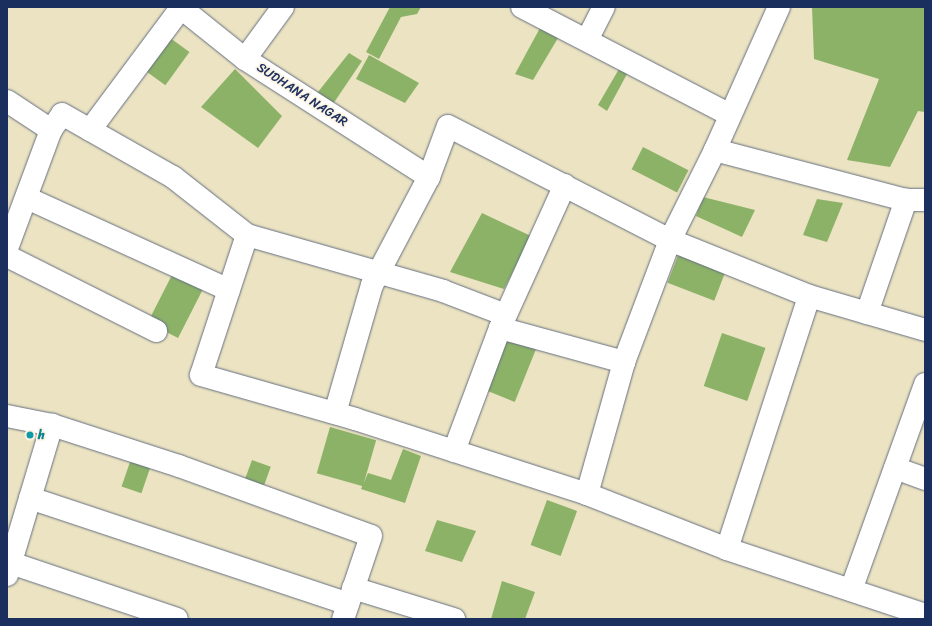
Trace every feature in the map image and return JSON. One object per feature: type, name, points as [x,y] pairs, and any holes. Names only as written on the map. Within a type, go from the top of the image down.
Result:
[{"type":"street","points":[[245,59],[283,7]]},
{"type":"street","points":[[522,7],[730,115]]},
{"type":"street","points":[[587,40],[604,7]]},
{"type":"street","points":[[587,494],[624,362],[670,240],[715,150],[778,7]]},
{"type":"street","points":[[90,130],[180,8]]},
{"type":"street","name":"SUDHANA NAGAR","points":[[180,8],[245,59],[429,177]]},
{"type":"street","points":[[7,101],[51,130]]},
{"type":"street","points":[[7,248],[27,198],[51,130],[62,114],[173,177],[247,235],[377,275],[443,291],[503,321],[624,362]]},
{"type":"street","points":[[335,413],[377,275],[429,177],[448,126],[670,240],[809,296],[925,330]]},
{"type":"street","points":[[715,150],[915,200],[867,313]]},
{"type":"street","points":[[454,451],[503,321],[565,185]]},
{"type":"street","points":[[27,198],[229,290]]},
{"type":"street","points":[[247,235],[201,375],[335,413],[587,494],[727,549],[925,614]]},
{"type":"street","points":[[7,256],[156,331]]},
{"type":"street","points":[[727,549],[809,296]]},
{"type":"street","points":[[851,590],[925,384]]},
{"type":"street","points":[[7,416],[52,425],[371,536],[348,604]]},
{"type":"street","points":[[52,425],[30,498],[15,522],[9,569],[177,619]]},
{"type":"street","points":[[895,468],[925,479]]},
{"type":"street","points":[[30,498],[348,604],[454,619]]},
{"type":"green space","points":[[390,7],[421,7],[417,14],[401,17],[379,59],[366,52]]},
{"type":"green space","points":[[812,7],[925,7],[925,112],[918,111],[890,167],[847,160],[879,79],[814,59]]},
{"type":"green space","points":[[540,28],[558,38],[533,80],[515,74]]},
{"type":"green space","points":[[166,35],[189,52],[165,85],[142,68]]},
{"type":"green space","points":[[349,53],[362,61],[331,107],[314,97]]},
{"type":"green space","points":[[369,55],[419,83],[405,103],[356,79]]},
{"type":"green space","points":[[235,69],[282,116],[258,148],[201,107]]},
{"type":"green space","points":[[619,69],[627,74],[607,111],[598,105]]},
{"type":"green space","points":[[643,147],[688,170],[677,192],[632,169]]},
{"type":"green space","points":[[703,197],[755,210],[742,237],[696,216]]},
{"type":"green space","points":[[817,199],[843,203],[827,242],[803,235]]},
{"type":"green space","points":[[482,213],[531,236],[504,289],[450,272]]},
{"type":"green space","points":[[679,253],[726,271],[714,301],[668,283]]},
{"type":"green space","points":[[175,269],[205,284],[178,338],[148,322]]},
{"type":"green space","points":[[722,333],[765,348],[747,401],[704,386]]},
{"type":"green space","points":[[504,335],[536,348],[515,402],[482,389]]},
{"type":"green space","points":[[330,427],[376,440],[363,486],[317,473]]},
{"type":"green space","points":[[403,449],[421,456],[405,503],[361,489],[368,473],[391,480]]},
{"type":"green space","points":[[131,459],[151,466],[141,493],[122,486]]},
{"type":"green space","points":[[252,460],[271,467],[262,492],[243,485]]},
{"type":"green space","points":[[547,500],[577,511],[561,556],[531,545]]},
{"type":"green space","points":[[437,520],[476,531],[462,562],[425,551]]},
{"type":"green space","points":[[502,581],[535,592],[525,619],[491,619]]},
{"type":"place","name":"h","points":[[30,435]]}]
